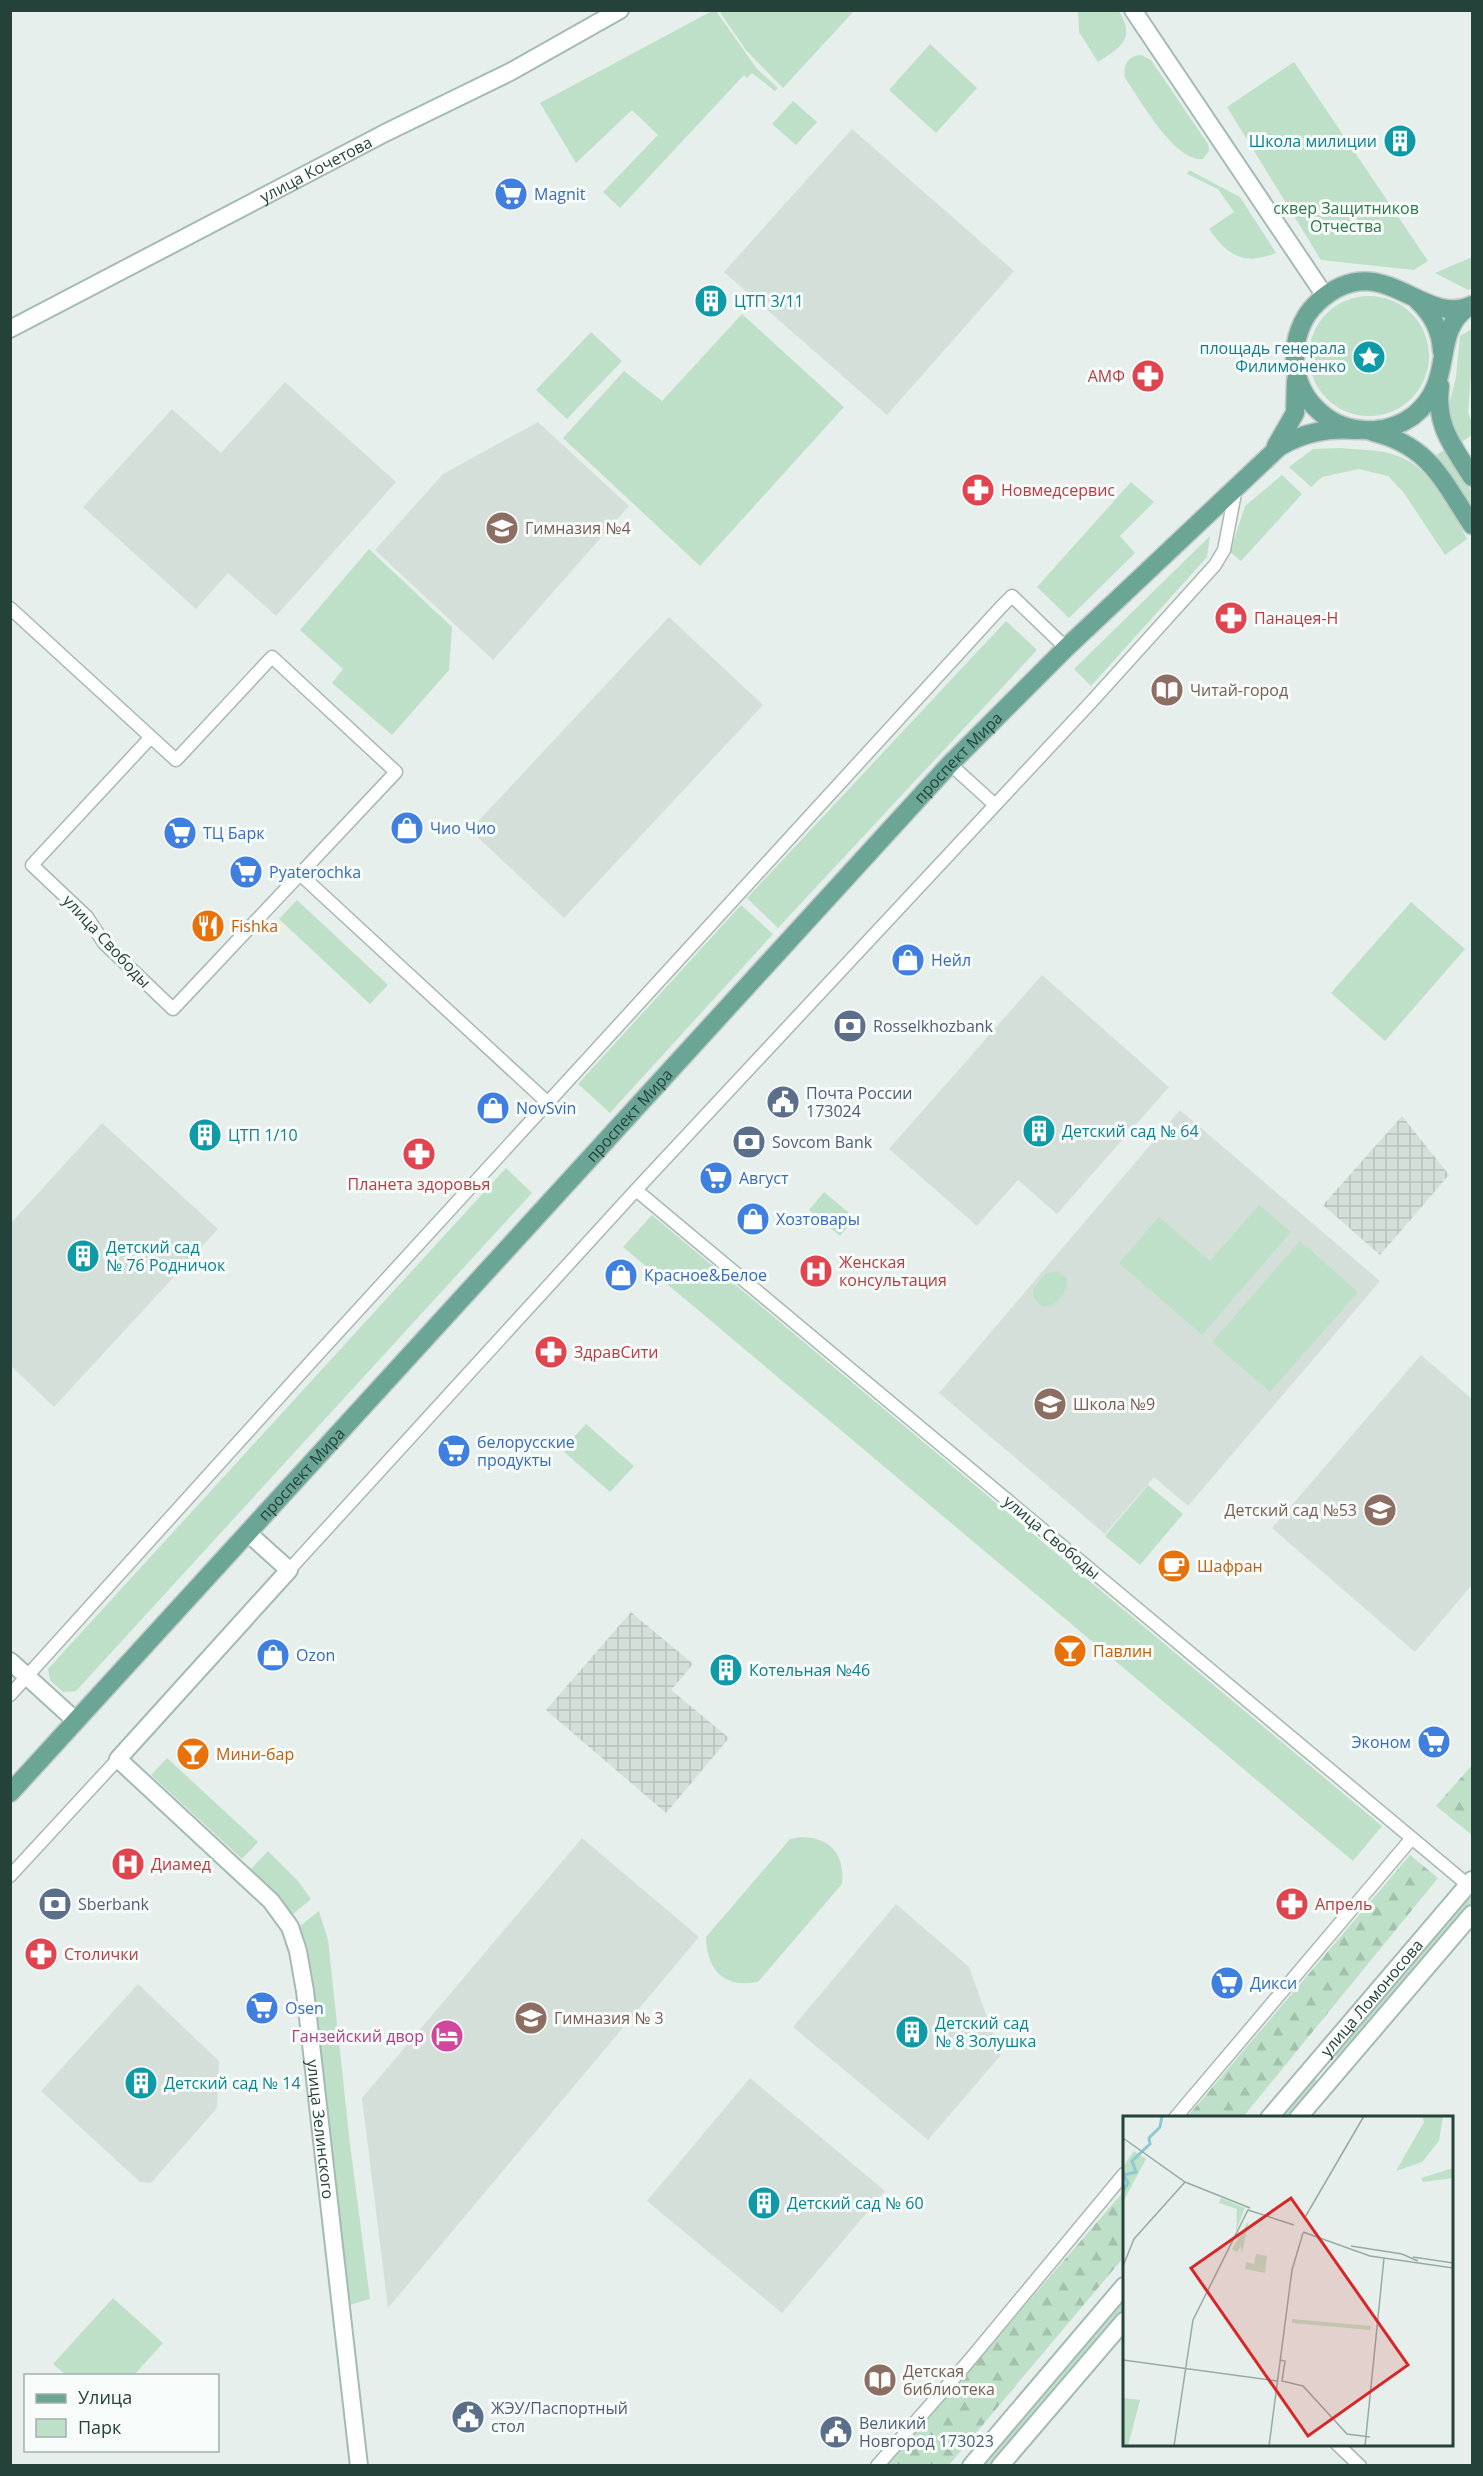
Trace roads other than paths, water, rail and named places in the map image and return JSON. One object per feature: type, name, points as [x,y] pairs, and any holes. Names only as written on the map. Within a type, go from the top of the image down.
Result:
[{"type":"main road","name":"улица Кочетова","points":[[10,329],[385,133],[510,72],[620,10]]},
{"type":"main road","points":[[1133,10],[1325,296]]},
{"type":"main road","points":[[1470,306],[1446,310],[1400,289],[1374,282],[1348,285],[1325,296],[1310,310],[1300,327],[1296,340],[1295,367],[1304,392],[1320,413],[1331,421],[1401,441],[1420,453],[1437,471],[1473,525]]},
{"type":"main road","points":[[1361,430],[1395,426],[1414,415],[1429,400],[1442,366],[1438,330],[1432,317],[1412,296],[1400,289]]},
{"type":"main road","points":[[1470,306],[1452,322],[1447,337],[1438,403],[1439,415],[1449,440],[1473,477]]},
{"type":"main road","name":"проспект Мира","points":[[10,1793],[950,764],[1066,648],[1267,456],[1284,435],[1294,413],[1297,392],[1295,367]]},
{"type":"main road","name":"проспект Мира","points":[[1267,456],[1290,440],[1314,431],[1361,430]]},
{"type":"main road","points":[[118,1759],[289,1570],[248,1533]]},
{"type":"main road","points":[[10,1661],[76,1721]]},
{"type":"main road","name":"улица Зелинского","points":[[118,1759],[271,1900],[290,1927],[298,1951],[305,1991],[358,2466]]},
{"type":"main road","name":"улица Ломоносова","points":[[1271,2116],[1470,1882]]},
{"type":"main road","name":"улица Ломоносова","points":[[1300,2116],[1473,1914]]},
{"type":"main road","points":[[1317,2061],[1334,2075]]},
{"type":"main road","points":[[971,2466],[1123,2288]]},
{"type":"main road","points":[[1000,2466],[1123,2323]]},
{"type":"street","points":[[289,1570],[636,1190],[1094,699],[1215,565],[1224,550],[1236,485]]},
{"type":"street","points":[[10,1695],[1012,596],[1066,648]]},
{"type":"street","name":"улица Свободы","points":[[10,608],[151,737],[176,760],[272,657],[396,772],[173,1009],[104,943],[87,917],[32,865],[151,737]]},
{"type":"street","points":[[950,764],[994,804]]},
{"type":"street","points":[[301,875],[548,1103]]},
{"type":"street","name":"улица Свободы","points":[[636,1190],[1412,1838],[1470,1882]]},
{"type":"street","points":[[10,1876],[118,1759]]},
{"type":"street","points":[[1177,2116],[1412,1838]]},
{"type":"street","points":[[877,2466],[1123,2176]]},
{"type":"street","points":[[1338,2446],[1360,2466]]},
{"type":"place","name":"Школа милиции","points":[[1400,141]]},
{"type":"place","name":"Magnit","points":[[511,194]]},
{"type":"place","name":"ЦТП 3/11","points":[[711,301]]},
{"type":"place","name":"площадь генерала Филимоненко","points":[[1369,357]]},
{"type":"place","name":"АМФ","points":[[1148,376]]},
{"type":"place","name":"Новмедсервис","points":[[978,490]]},
{"type":"place","name":"Гимназия №4","points":[[502,528]]},
{"type":"place","name":"Панацея-Н","points":[[1231,618]]},
{"type":"place","name":"Читай-город","points":[[1167,690]]},
{"type":"place","name":"Чио Чио","points":[[407,828]]},
{"type":"place","name":"ТЦ Барк","points":[[180,833]]},
{"type":"place","name":"Pyaterochka","points":[[246,872]]},
{"type":"place","name":"Fishka","points":[[208,926]]},
{"type":"place","name":"Нейл","points":[[908,960]]},
{"type":"place","name":"Rosselkhozbank","points":[[850,1026]]},
{"type":"place","name":"Почта России 173024","points":[[783,1102]]},
{"type":"place","name":"NovSvin","points":[[493,1108]]},
{"type":"place","name":"Детский сад № 64","points":[[1039,1131]]},
{"type":"place","name":"ЦТП 1/10","points":[[205,1135]]},
{"type":"place","name":"Sovcom Bank","points":[[749,1142]]},
{"type":"place","name":"Планета здоровья","points":[[419,1154]]},
{"type":"place","name":"Август","points":[[716,1178]]},
{"type":"place","name":"Хозтовары","points":[[753,1219]]},
{"type":"place","name":"Детский сад № 76 Родничок","points":[[83,1256]]},
{"type":"place","name":"Женская консультация","points":[[816,1271]]},
{"type":"place","name":"Красное&Белое","points":[[621,1275]]},
{"type":"place","name":"ЗдравСити","points":[[551,1352]]},
{"type":"place","name":"Школа №9","points":[[1050,1404]]},
{"type":"place","name":"белорусские продукты","points":[[454,1451]]},
{"type":"place","name":"Детский сад №53","points":[[1380,1510]]},
{"type":"place","name":"Шафран","points":[[1174,1566]]},
{"type":"place","name":"Павлин","points":[[1070,1651]]},
{"type":"place","name":"Ozon","points":[[273,1655]]},
{"type":"place","name":"Котельная №46","points":[[726,1670]]},
{"type":"place","name":"Эконом","points":[[1434,1742]]},
{"type":"place","name":"Мини-бар","points":[[193,1754]]},
{"type":"place","name":"Диамед","points":[[128,1864]]},
{"type":"place","name":"Sberbank","points":[[55,1904]]},
{"type":"place","name":"Апрель","points":[[1292,1904]]},
{"type":"place","name":"Столички","points":[[41,1954]]},
{"type":"place","name":"Дикси","points":[[1227,1983]]},
{"type":"place","name":"Osen","points":[[262,2008]]},
{"type":"place","name":"Гимназия № 3","points":[[531,2018]]},
{"type":"place","name":"Детский сад № 8 Золушка","points":[[912,2032]]},
{"type":"place","name":"Ганзейский двор","points":[[447,2036]]},
{"type":"place","name":"Детский сад № 14","points":[[141,2083]]},
{"type":"place","name":"Детский сад № 60","points":[[764,2203]]},
{"type":"place","name":"Детская библиотека","points":[[880,2380]]},
{"type":"place","name":"ЖЭУ/Паспортный стол","points":[[468,2417]]},
{"type":"place","name":"Великий Новгород 173023","points":[[836,2432]]},
{"type":"park label","name":"сквер Защитников Отчества","points":[[1346,217]]}]
